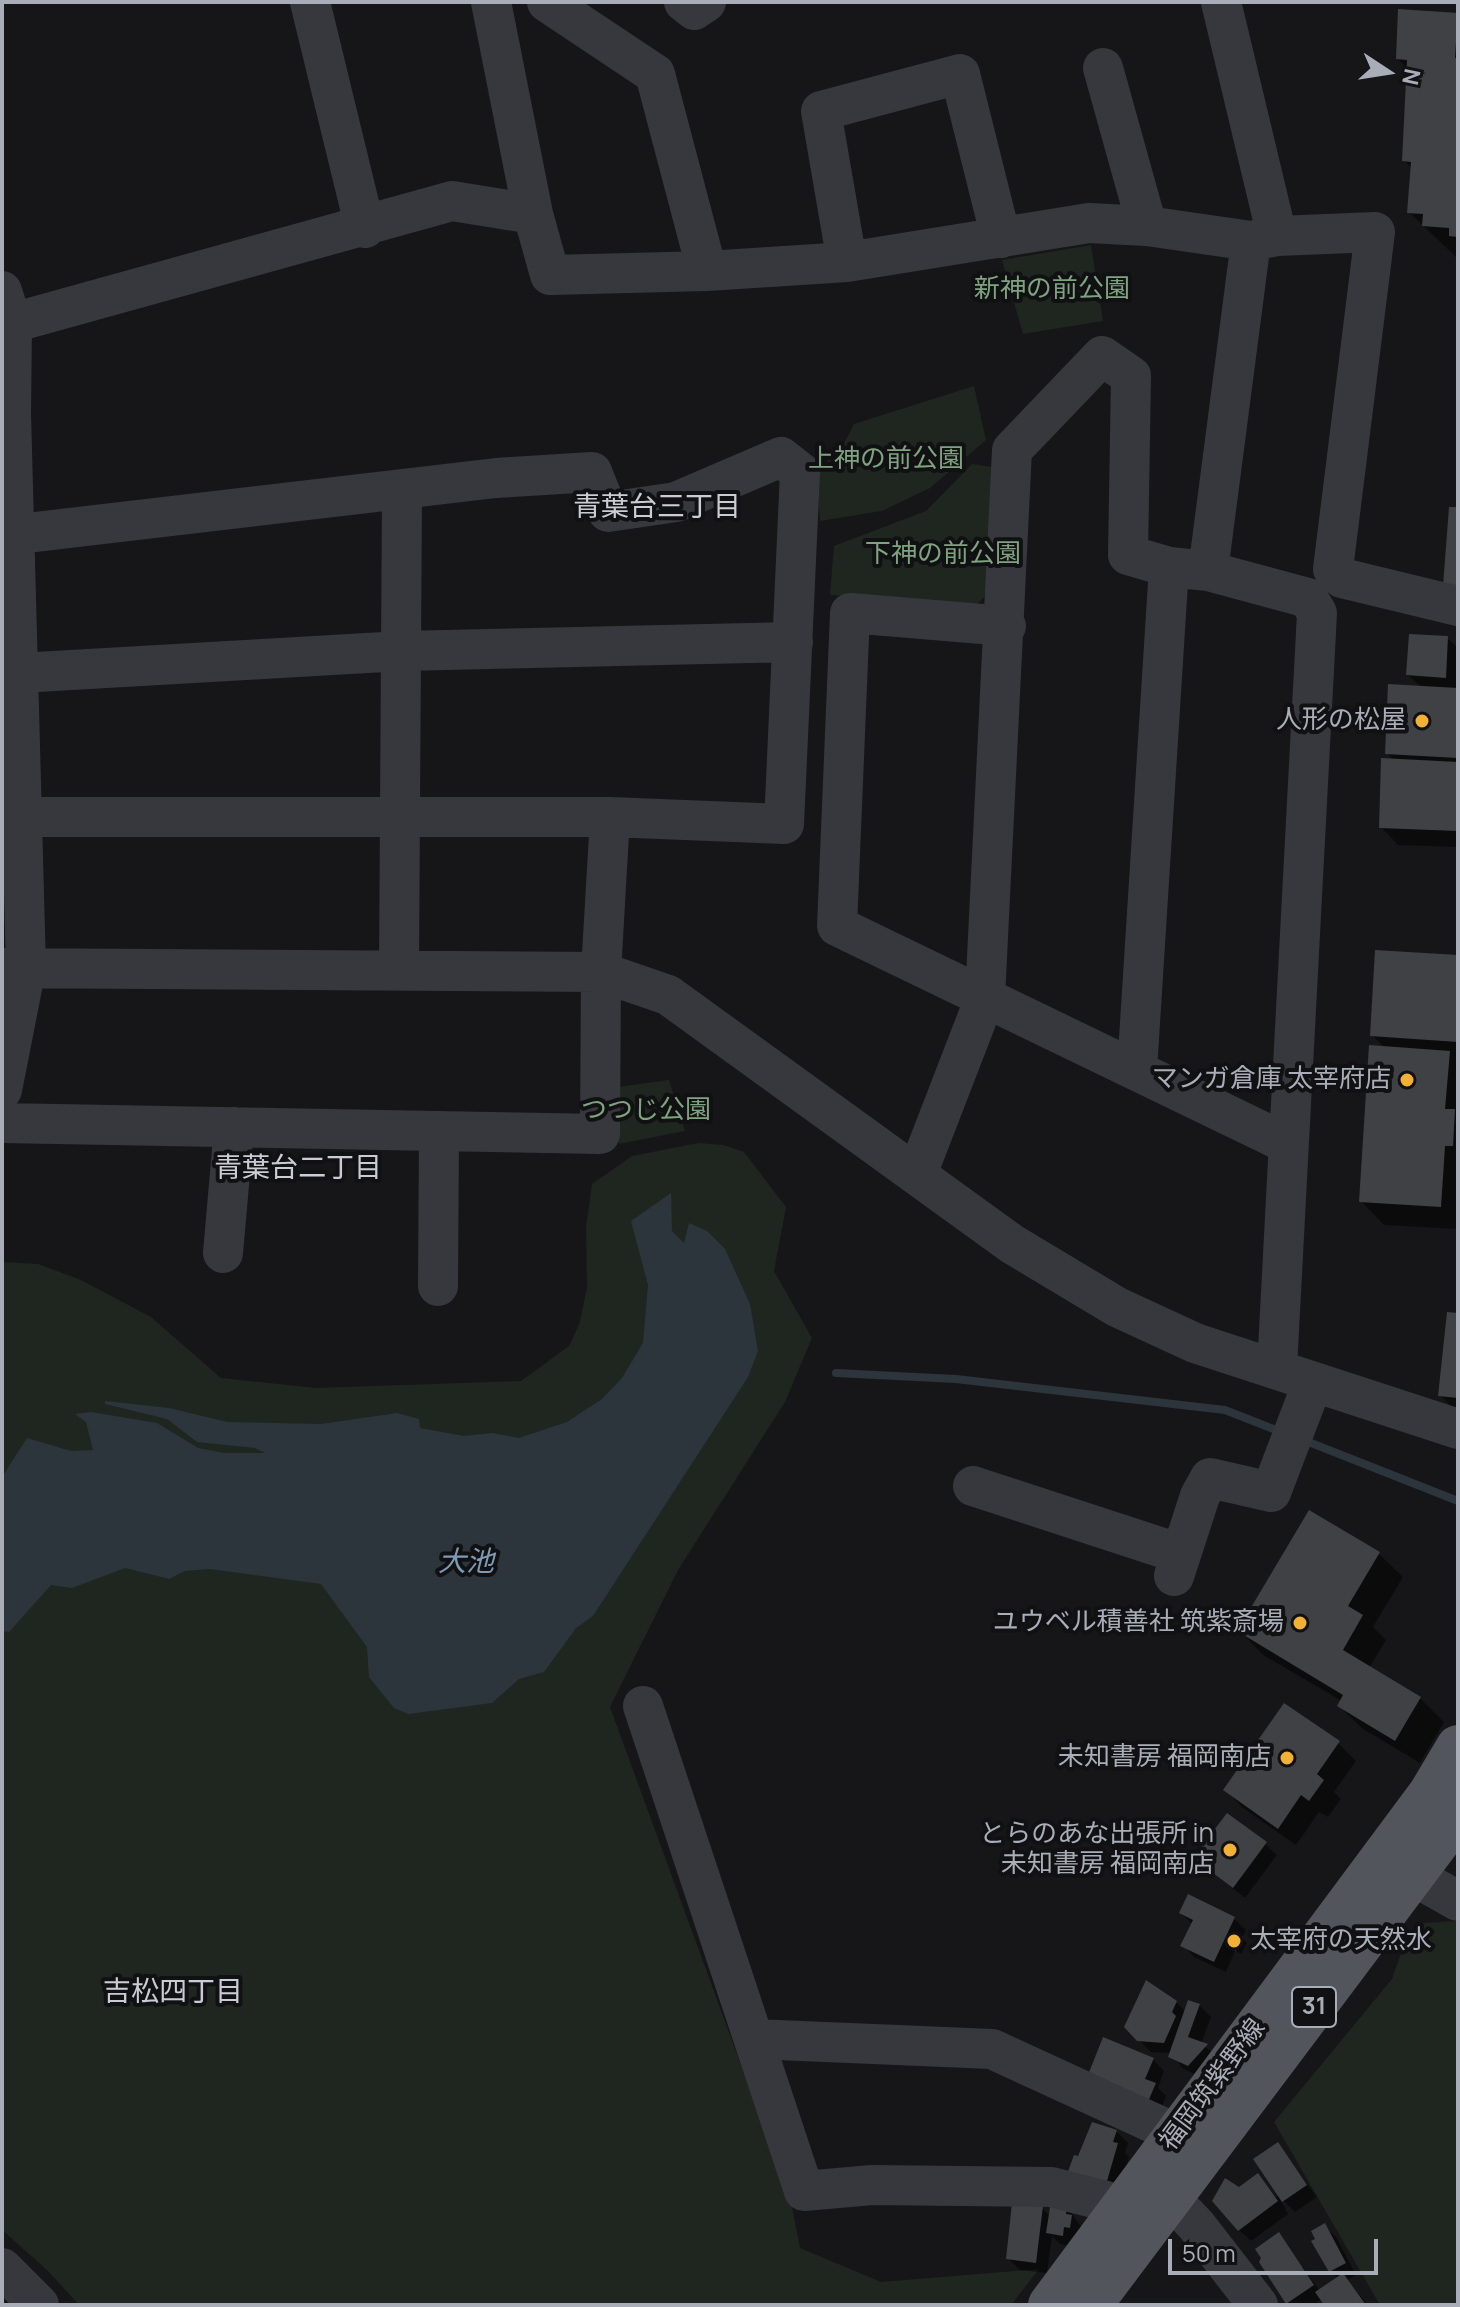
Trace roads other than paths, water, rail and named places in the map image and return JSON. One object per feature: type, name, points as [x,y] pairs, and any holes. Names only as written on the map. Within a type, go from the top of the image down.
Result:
[{"type":"main road","name":"福岡筑紫野線","points":[[1050,2305],[1122,2211],[1158,2186],[1177,2134],[1430,1794],[1458,1747]]},
{"type":"main road","name":"福岡筑紫野線","points":[[1090,2305],[1158,2186],[1458,1815]]},
{"type":"street","points":[[310,2],[365,228]]},
{"type":"street","points":[[491,2],[533,214],[550,275],[707,271],[847,262],[1089,223],[1264,238],[1375,232],[1333,569],[1342,578],[1458,606]]},
{"type":"street","points":[[547,2],[655,74],[707,271]]},
{"type":"street","points":[[684,2],[694,10],[706,2]]},
{"type":"street","points":[[1208,571],[1264,238],[1221,2]]},
{"type":"street","points":[[1103,68],[1147,226]]},
{"type":"street","points":[[847,262],[821,111],[960,74],[1001,238]]},
{"type":"street","points":[[2,1090],[14,968],[7,307],[365,228],[452,201],[533,214]]},
{"type":"street","points":[[917,1174],[985,998],[1006,626],[1012,450],[1102,356],[1131,376],[1128,555],[1169,567],[1208,571],[1308,598],[1317,613],[1286,1143],[1295,1375],[1271,1492],[1210,1478],[1200,1496],[1178,1565],[973,1486]]},
{"type":"street","points":[[8,536],[402,490],[592,472],[608,512],[676,502],[781,457],[800,472],[784,824],[610,817],[12,817]]},
{"type":"street","points":[[399,969],[402,490]]},
{"type":"street","points":[[1137,1070],[1169,567]]},
{"type":"street","points":[[1006,626],[850,613],[837,926],[1286,1143]]},
{"type":"street","points":[[10,673],[402,651],[793,642]]},
{"type":"street","points":[[2,1123],[600,1134],[601,972],[610,817]]},
{"type":"street","points":[[14,968],[601,972],[668,995],[1012,1244],[1117,1307],[1195,1343],[1458,1429]]},
{"type":"street","points":[[223,1253],[234,1127]]},
{"type":"street","points":[[438,1286],[439,1131]]},
{"type":"street","points":[[643,1706],[804,2191],[872,2185],[1051,2187],[1106,2201],[1122,2211]]},
{"type":"street","points":[[1412,1875],[1458,1901]]},
{"type":"street","points":[[754,2039],[992,2049],[1177,2134]]},
{"type":"street","points":[[1158,2186],[1196,2225],[1258,2305]]},
{"type":"street","points":[[2,2268],[39,2305]]},
{"type":"water","name":"大池","points":[[671,1193],[672,1231],[684,1243],[689,1223],[707,1231],[725,1249],[750,1304],[758,1351],[748,1377],[593,1616],[576,1628],[544,1672],[519,1679],[492,1703],[408,1714],[394,1708],[369,1677],[367,1647],[321,1584],[210,1569],[185,1571],[169,1579],[125,1568],[72,1588],[51,1585],[9,1632],[2,1631],[2,1477],[27,1438],[71,1451],[93,1450],[86,1422],[75,1414],[91,1412],[157,1423],[198,1448],[224,1453],[265,1453],[255,1448],[197,1442],[167,1419],[105,1404],[105,1401],[169,1408],[227,1422],[321,1424],[397,1413],[419,1419],[420,1428],[464,1436],[492,1433],[519,1438],[567,1422],[602,1399],[622,1378],[643,1343],[648,1285],[631,1221]]},
{"type":"waterway","points":[[836,1373],[956,1379],[1225,1410],[1281,1432]]},
{"type":"waterway","points":[[1301,1439],[1458,1501]]},
{"type":"place","name":"人形の松屋","points":[[1422,721]]},
{"type":"place","name":"マンガ倉庫 太宰府店","points":[[1407,1080]]},
{"type":"place","name":"ユウベル積善社 筑紫斎場","points":[[1300,1623]]},
{"type":"place","name":"未知書房 福岡南店","points":[[1287,1758]]},
{"type":"place","name":"とらのあな出張所 in 未知書房 福岡南店","points":[[1230,1850]]},
{"type":"place","name":"太宰府の天然水","points":[[1234,1941]]},
{"type":"district","name":"青葉台三丁目","points":[[657,508]]},
{"type":"district","name":"青葉台二丁目","points":[[298,1169]]},
{"type":"district","name":"吉松四丁目","points":[[173,1993]]},
{"type":"park label","name":"新神の前公園","points":[[1052,290]]},
{"type":"park label","name":"上神の前公園","points":[[886,460]]},
{"type":"park label","name":"下神の前公園","points":[[943,555]]},
{"type":"park label","name":"つつじ公園","points":[[646,1111]]}]
